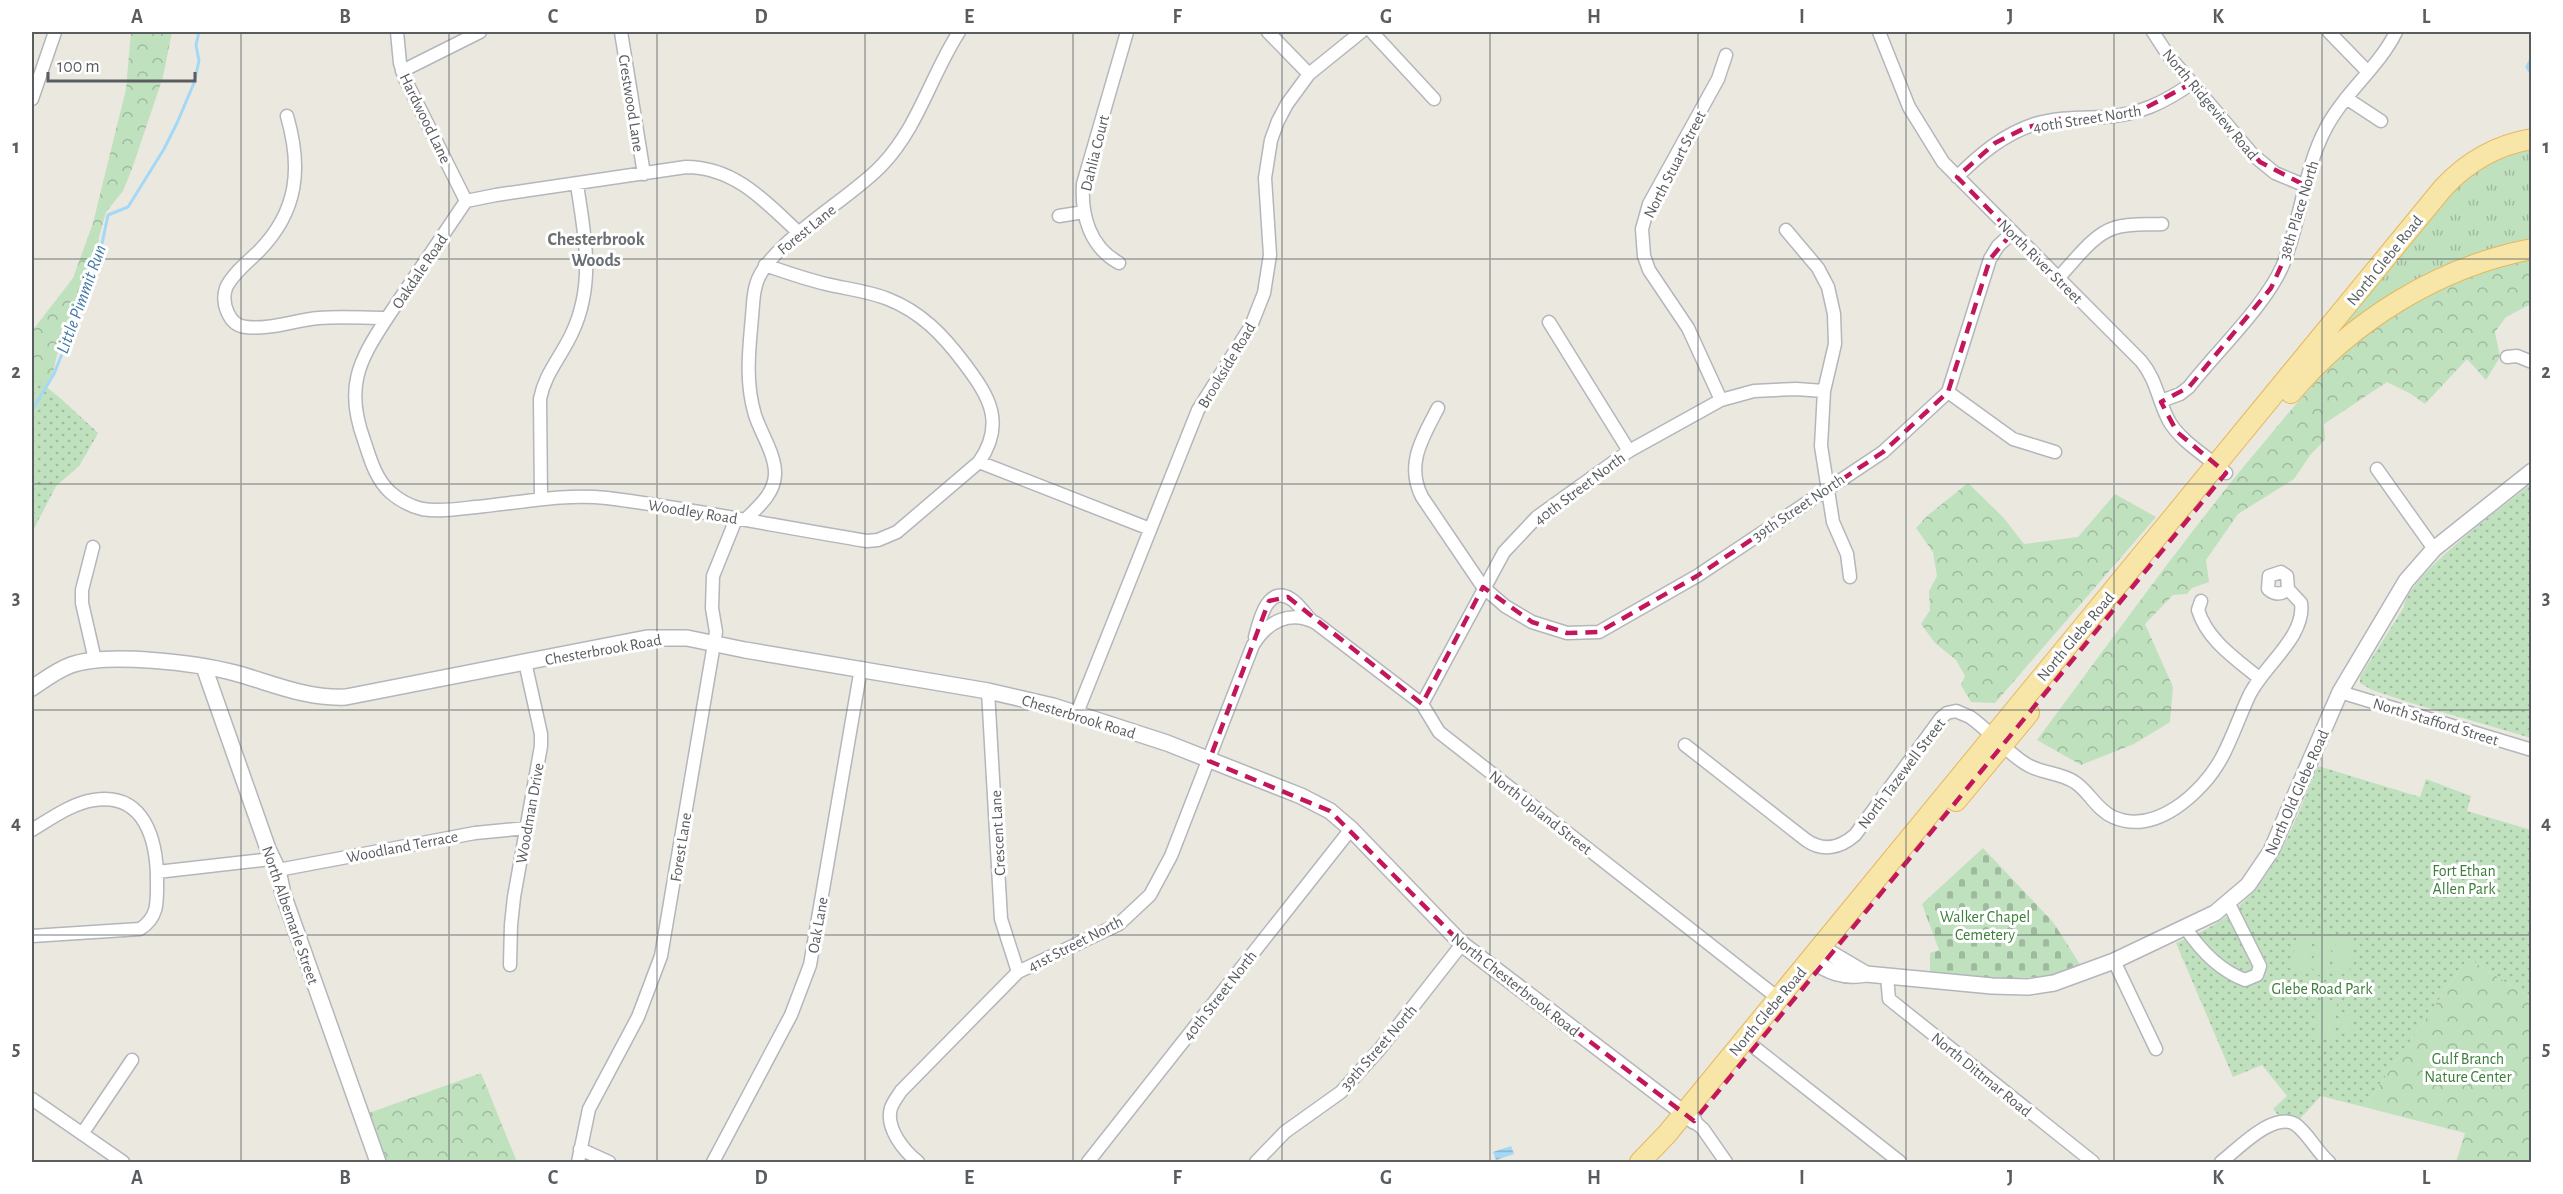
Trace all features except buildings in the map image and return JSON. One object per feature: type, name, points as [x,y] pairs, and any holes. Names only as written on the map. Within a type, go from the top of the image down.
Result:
[{"type":"main road","name":"North Glebe Road","points":[[1641,1162],[1688,1117],[1754,1047],[1820,956],[2221,469],[2449,182],[2464,167],[2490,151],[2507,144],[2532,139]]},
{"type":"main road","name":"North Glebe Road","points":[[2221,469],[2328,353],[2370,319],[2414,292],[2447,276],[2502,256],[2532,249]]},
{"type":"main road","name":"North Glebe Road","points":[[1659,1162],[1688,1117],[1778,998],[1820,956]]},
{"type":"street","points":[[32,99],[55,32]]},
{"type":"street","name":"Hardwood Lane","points":[[397,32],[402,70],[466,201]]},
{"type":"street","points":[[402,70],[480,32]]},
{"type":"street","name":"Crestwood Lane","points":[[621,32],[644,174]]},
{"type":"street","name":"Forest Lane","points":[[578,1162],[589,1109],[638,1017],[661,956],[716,633],[711,592],[713,576],[741,519],[769,494],[775,476],[771,453],[756,416],[748,378],[755,287],[765,265],[774,254],[867,179],[897,148],[920,111],[943,59],[959,32]]},
{"type":"street","name":"Dahlia Court","points":[[1119,264],[1096,243],[1084,212],[1083,184],[1127,32]]},
{"type":"street","points":[[1268,32],[1309,74]]},
{"type":"street","name":"Brookside Road","points":[[1077,713],[1198,410],[1258,312],[1270,255],[1265,178],[1271,140],[1287,104],[1309,74],[1361,32]]},
{"type":"street","points":[[1372,32],[1434,99]]},
{"type":"street","name":"North River Street","points":[[1879,32],[1915,119],[1936,152],[1957,177],[2145,366],[2174,428],[2221,469]]},
{"type":"street","name":"North Ridgeview Road","points":[[2152,32],[2192,83],[2260,162],[2275,173],[2306,186]]},
{"type":"street","points":[[2329,32],[2368,72]]},
{"type":"street","name":"38th Place North","points":[[2161,401],[2180,394],[2189,387],[2271,288],[2288,251],[2322,138],[2346,98],[2383,54],[2397,32]]},
{"type":"street","name":"North Stuart Street","points":[[1721,400],[1688,328],[1649,270],[1642,235],[1649,204],[1718,79],[1726,55]]},
{"type":"street","name":"40th Street North","points":[[1957,177],[1995,143],[2025,128],[2058,119],[2136,113],[2163,103],[2192,83]]},
{"type":"street","points":[[2346,98],[2381,122]]},
{"type":"street","name":"Oakdale Road","points":[[287,116],[295,151],[296,168],[295,185],[290,202],[273,235],[227,286],[225,305],[228,314],[233,321],[245,327],[320,318],[387,318],[466,201]]},
{"type":"street","points":[[466,201],[686,167],[716,170],[743,183],[800,234]]},
{"type":"street","points":[[541,499],[540,399],[543,385],[578,321],[587,282],[586,244],[577,185]]},
{"type":"street","points":[[1059,216],[1084,212]]},
{"type":"street","points":[[2058,278],[2097,238],[2108,231],[2126,226],[2162,224]]},
{"type":"street","points":[[1786,230],[1818,268],[1828,287],[1834,314],[1835,344],[1824,392],[1821,446],[1833,522],[1847,554],[1850,578]]},
{"type":"street","name":"39th Street North","points":[[1483,587],[1505,606],[1532,622],[1567,633],[1599,632],[1697,576],[1883,452],[1948,392],[1990,259],[1998,246],[2012,233]]},
{"type":"street","points":[[765,265],[805,279],[887,298],[917,314],[937,329],[982,387],[990,403],[993,428],[988,447],[979,462],[1150,529]]},
{"type":"street","name":"Woodley Road","points":[[387,318],[361,362],[354,389],[354,405],[375,472],[382,483],[399,500],[423,509],[449,510],[560,497],[606,498],[867,541],[878,540],[897,532],[979,462]]},
{"type":"street","points":[[1549,322],[1629,451]]},
{"type":"street","points":[[2507,357],[2517,356],[2532,362]]},
{"type":"street","name":"40th Street North","points":[[1422,704],[1483,587],[1504,552],[1537,517],[1629,451],[1721,400],[1754,391],[1796,389],[1824,392]]},
{"type":"street","points":[[1948,392],[2013,439],[2055,452]]},
{"type":"street","points":[[1438,408],[1415,456],[1416,480],[1422,497],[1483,587]]},
{"type":"street","points":[[2377,469],[2434,549]]},
{"type":"street","name":"North Old Glebe Road","points":[[1820,956],[1841,975],[1866,974],[1992,986],[2028,987],[2054,983],[2114,961],[2215,913],[2248,885],[2271,851],[2340,692],[2401,588],[2434,549],[2532,471]]},
{"type":"street","points":[[93,547],[82,590],[82,603],[95,660]]},
{"type":"street","name":"North Tazewell Street","points":[[1685,745],[1806,840],[1816,845],[1833,847],[1845,843],[1859,831],[1894,779],[1944,715],[1951,712],[1960,712],[1974,720],[2024,763],[2036,770],[2066,777],[2077,783],[2110,816],[2128,821],[2150,820],[2190,797],[2212,773],[2226,751],[2259,678],[2286,646],[2300,620],[2301,603],[2288,589]]},
{"type":"street","name":"North Upland Street","points":[[1253,645],[1264,607],[1276,597],[1288,597],[1293,600],[1311,620],[1422,704],[1439,732],[1778,998]]},
{"type":"street","points":[[2201,601],[2198,610],[2210,633],[2229,653],[2259,678]]},
{"type":"street","points":[[1253,645],[1264,629],[1281,619],[1311,620]]},
{"type":"street","name":"Chesterbrook Road","points":[[32,688],[71,665],[95,660],[134,659],[204,667],[233,673],[299,693],[330,698],[346,697],[647,638],[678,638],[714,642],[746,650],[988,691],[1077,713],[1157,740],[1209,761]]},
{"type":"street","name":"41st Street North","points":[[918,1162],[907,1153],[890,1125],[891,1109],[901,1091],[1018,972],[1119,924],[1150,895],[1171,856],[1253,645]]},
{"type":"street","name":"Woodman Drive","points":[[510,965],[511,925],[541,734],[525,662]]},
{"type":"street","name":"North Albemarle Street","points":[[204,667],[378,1162]]},
{"type":"street","name":"Oak Lane","points":[[713,1162],[791,1014],[810,965],[861,668]]},
{"type":"street","name":"Crescent Lane","points":[[988,691],[1001,919],[1018,972]]},
{"type":"street","name":"North Stafford Street","points":[[2340,692],[2532,750]]},
{"type":"street","name":"North Chesterbrook Road","points":[[1209,761],[1301,796],[1330,811],[1351,829],[1462,944],[1688,1117],[1703,1130],[1726,1162]]},
{"type":"street","points":[[32,830],[83,803],[104,799],[116,801],[137,812],[151,831],[157,872],[156,911],[152,919],[140,929],[32,936]]},
{"type":"street","name":"Woodland Terrace","points":[[157,872],[275,865],[475,833],[527,828]]},
{"type":"street","name":"40th Street North","points":[[1088,1162],[1351,829]]},
{"type":"street","points":[[2185,927],[2199,946],[2223,970],[2245,980],[2257,975],[2260,966],[2228,902]]},
{"type":"street","name":"39th Street North","points":[[1256,1162],[1285,1132],[1341,1092],[1379,1050],[1462,944]]},
{"type":"street","points":[[2114,961],[2156,1049]]},
{"type":"street","name":"North Dittmar Road","points":[[1887,976],[1889,999],[2093,1162]]},
{"type":"street","points":[[1754,1047],[1900,1162]]},
{"type":"street","points":[[82,1134],[132,1060]]},
{"type":"street","points":[[32,1099],[123,1162]]},
{"type":"street","points":[[2221,1162],[2267,1125],[2283,1121],[2295,1124],[2329,1162]]},
{"type":"street","points":[[580,1149],[609,1162]]},
{"type":"highlighted area","points":[[2192,83],[2260,162],[2306,186],[2288,251],[2271,288],[2189,387],[2161,402],[2177,432],[2226,473],[1694,1121],[1462,944],[1330,811],[1209,761],[1269,601],[1288,597],[1422,704],[1483,587],[1532,622],[1567,633],[1599,632],[1697,576],[1883,452],[1948,392],[1990,259],[2012,233],[1957,177],[1995,143],[2025,128],[2058,119],[2136,113]]},
{"type":"green space","points":[[131,32],[172,32],[163,77],[123,191],[106,212],[99,237],[96,267],[83,289],[60,342],[52,377],[45,386],[98,433],[79,466],[56,486],[32,532],[32,331],[73,278],[93,223],[126,89]]},
{"type":"green space","points":[[2531,145],[2531,240],[2320,346],[2467,172]]},
{"type":"green space","points":[[2531,259],[2531,304],[2506,317],[2495,332],[2500,357],[2486,380],[2467,359],[2425,404],[2387,382],[2324,424],[2325,440],[2311,454],[2294,479],[2238,514],[2206,560],[2209,582],[2192,588],[2187,594],[2173,595],[2145,624],[2173,687],[2170,722],[2134,744],[2081,765],[2037,740],[2214,504],[2329,368],[2361,339],[2431,295],[2482,272]]},
{"type":"green space","name":"Little Pimmit Run","points":[[32,376],[98,433],[79,466],[56,486],[32,532]]},
{"type":"green space","points":[[1968,483],[2003,517],[2024,544],[2078,537],[2115,494],[2156,517],[1995,703],[1971,702],[1961,685],[1965,676],[1956,660],[1935,643],[1921,624],[1930,610],[1929,591],[1937,576],[1933,552],[1916,528],[1927,516]]},
{"type":"green space","points":[[2531,484],[2531,738],[2411,703],[2372,690],[2360,683],[2360,677],[2404,607],[2409,593],[2422,577],[2480,524]]},
{"type":"green space","points":[[2318,766],[2420,797],[2426,779],[2471,796],[2467,811],[2531,830],[2531,998],[2468,958],[2364,1107],[2321,1096],[2295,1124],[2283,1121],[2273,1109],[2287,1096],[2262,1065],[2233,1077],[2176,943],[2216,924],[2256,889],[2281,850]]},
{"type":"green space","name":"Walker Chapel Cemetery","points":[[1983,848],[2053,922],[2081,966],[2063,972],[2025,978],[1930,972],[1930,953],[1939,950],[1922,904]]},
{"type":"green space","points":[[2301,927],[2310,928],[2310,933],[2313,934],[2308,968],[2305,968],[2304,973],[2295,972],[2296,967],[2292,966],[2297,931],[2301,932]]},
{"type":"green space","points":[[2321,929],[2330,931],[2330,936],[2333,936],[2329,971],[2325,971],[2324,976],[2315,974],[2316,970],[2312,969],[2317,934],[2320,934]]},
{"type":"green space","points":[[2337,937],[2353,939],[2349,974],[2332,972]]},
{"type":"green space","name":"Gulf Branch Nature Center","points":[[2468,958],[2531,998],[2531,1162],[2456,1162],[2465,1133],[2364,1107]]},
{"type":"green space","points":[[2319,1002],[2337,1004],[2334,1039],[2315,1038]]},
{"type":"green space","points":[[2342,1012],[2352,1012],[2350,1032],[2341,1031]]},
{"type":"green space","points":[[481,1073],[517,1162],[383,1162],[366,1114]]},
{"type":"water","points":[[1511,1146],[1514,1154],[1496,1160],[1493,1152]]},
{"type":"waterway","name":"Little Pimmit Run","points":[[32,410],[54,374],[98,263],[108,215],[128,207],[164,149],[177,123],[194,83],[199,61],[196,45],[199,32]]},
{"type":"waterway","points":[[2532,57],[2527,67],[2532,75]]},
{"type":"district","name":"Chesterbrook Woods","points":[[596,249]]},
{"type":"park label","name":"Fort Ethan Allen Park","points":[[2464,879]]},
{"type":"park label","name":"Glebe Road Park","points":[[2322,988]]}]
